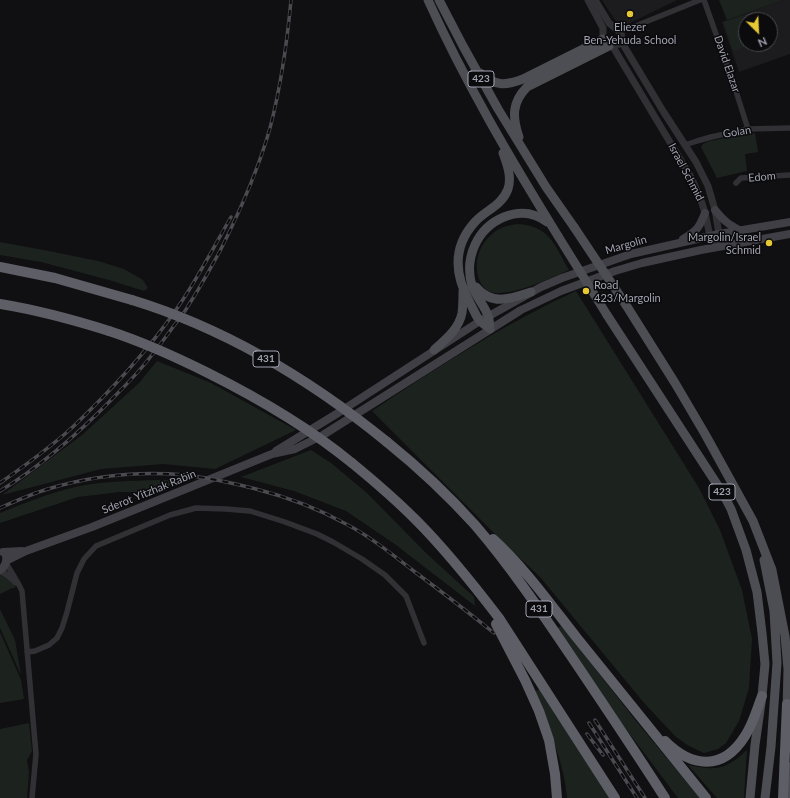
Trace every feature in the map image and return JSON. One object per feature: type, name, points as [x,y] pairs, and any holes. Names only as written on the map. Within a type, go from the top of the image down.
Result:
[{"type":"highway","name":"431","points":[[0,267],[56,278],[152,306],[181,317],[260,356],[323,394],[387,442],[447,496],[475,525],[494,548],[550,624],[665,798]]},
{"type":"highway","points":[[0,304],[59,317],[109,332],[139,342],[199,368],[243,391],[299,424],[352,463],[417,520],[482,596],[499,618],[615,798]]},
{"type":"highway","points":[[447,496],[505,550],[706,798]]},
{"type":"highway","points":[[482,596],[525,680],[539,711],[551,747],[557,772],[560,798]]},
{"type":"highway","points":[[637,714],[668,743],[683,754],[699,761],[711,762],[725,757],[736,749],[746,736],[753,722],[762,696]]},
{"type":"highway","points":[[783,798],[787,704]]},
{"type":"highway","points":[[551,747],[557,798]]},
{"type":"highway","points":[[641,762],[669,798]]},
{"type":"main road","name":"423","points":[[428,0],[472,90],[494,129],[551,225],[607,315],[722,492],[730,509],[746,550],[757,592],[765,664],[750,798]]},
{"type":"main road","name":"423","points":[[439,0],[474,67],[527,156],[546,187],[626,305],[671,377],[705,434],[753,521],[760,541],[774,611],[777,663],[772,747],[766,798]]},
{"type":"main road","points":[[474,67],[487,79],[493,82],[501,84],[513,83],[603,36]]},
{"type":"main road","points":[[527,156],[518,135],[514,108],[522,92],[527,87],[611,46]]},
{"type":"main road","points":[[434,350],[450,335],[461,318],[463,303],[458,266],[461,247],[468,230],[474,223],[501,201],[509,183],[508,169],[494,129]]},
{"type":"main road","points":[[715,210],[727,224],[739,230]]},
{"type":"main road","points":[[677,243],[694,232],[700,226],[705,213]]},
{"type":"main road","points":[[490,329],[488,316],[472,287],[471,278],[471,255],[482,232],[496,221],[511,214],[532,214],[541,217],[551,225]]},
{"type":"main road","name":"Margolin","points":[[480,321],[531,292],[562,278],[608,261],[631,254],[719,234],[790,222]]},
{"type":"main road","name":"Margolin","points":[[490,329],[540,300],[614,271],[665,257],[790,234]]},
{"type":"main road","points":[[471,278],[475,286],[484,295],[496,300],[515,297],[531,292]]},
{"type":"main road","points":[[462,288],[480,321],[490,329]]},
{"type":"main road","name":"Sderot Yitzhak Rabin","points":[[0,571],[6,562],[33,548],[92,527],[272,454],[338,414],[480,321]]},
{"type":"main road","name":"Sderot Yitzhak Rabin","points":[[272,454],[301,447],[323,435],[490,329]]},
{"type":"main road","points":[[760,541],[772,570],[785,636],[788,668],[787,704],[789,798]]},
{"type":"main road","name":"Sderot Yitzhak Rabin","points":[[1,551],[16,552],[33,548]]},
{"type":"main road","name":"Sderot Yitzhak Rabin","points":[[1,551],[6,556],[6,562]]},
{"type":"street","points":[[588,0],[603,28],[605,43],[611,46],[618,45],[619,34]]},
{"type":"street","name":"Israel Schmid","points":[[595,0],[609,23],[619,34],[663,111],[696,162],[708,186],[715,210],[719,234],[717,247]]},
{"type":"street","points":[[619,34],[700,0]]},
{"type":"street","name":"David Elazar","points":[[704,0],[748,129]]},
{"type":"street","points":[[603,36],[605,31],[610,28],[619,34]]},
{"type":"street","name":"Israel Schmid","points":[[611,46],[692,179],[702,203],[710,236],[717,247]]},
{"type":"street","name":"Golan","points":[[685,146],[711,137],[748,129],[790,128]]},
{"type":"street","name":"Edom","points":[[736,183],[741,178],[790,175]]},
{"type":"street","points":[[27,652],[49,645],[57,638],[67,612],[77,572],[84,559],[96,546],[170,515],[196,508],[226,508],[250,511],[285,522],[317,534],[333,542],[385,575],[406,596],[424,643]]},
{"type":"street","points":[[6,562],[22,591],[36,754],[32,798]]},
{"type":"street","points":[[0,571],[12,579],[22,591]]},
{"type":"shaded area","name":"Eliezer Ben-Yehuda School","points":[[602,0],[677,0],[620,28]]},
{"type":"shaded area","points":[[719,0],[783,0],[749,12],[738,12],[738,16],[727,20]]},
{"type":"shaded area","points":[[783,0],[790,0],[790,54],[739,72],[722,22],[738,16],[738,52],[778,52],[778,12],[750,12]]},
{"type":"shaded area","points":[[738,18],[738,49],[733,51],[724,22]]},
{"type":"shaded area","points":[[755,133],[758,152],[745,154],[747,171],[717,178],[701,147],[703,144],[709,141]]},
{"type":"shaded area","points":[[518,224],[538,229],[545,233],[555,245],[569,270],[544,281],[514,291],[505,293],[490,292],[482,285],[477,272],[479,252],[486,240],[497,230],[503,227]]},
{"type":"shaded area","points":[[0,242],[98,261],[124,269],[143,280],[148,288],[144,291],[41,262],[0,255]]},
{"type":"shaded area","points":[[576,291],[699,488],[720,530],[742,590],[752,639],[749,688],[739,721],[726,743],[718,749],[704,753],[689,746],[676,737],[645,704],[540,577],[372,411],[447,362],[497,332],[523,317]]},
{"type":"shaded area","points":[[157,361],[211,383],[296,430],[215,469],[163,464],[101,469],[2,495],[82,435],[139,383]]},
{"type":"shaded area","points":[[311,450],[331,463],[367,493],[426,553],[474,597],[475,606],[396,545],[346,511],[294,491],[241,477]]},
{"type":"shaded area","points":[[186,480],[152,492],[120,492],[78,497],[0,523],[0,513],[37,498],[65,489],[106,482]]},
{"type":"shaded area","points":[[9,564],[14,578],[15,588],[0,594],[0,568]]},
{"type":"shaded area","points":[[0,609],[15,640],[21,675],[0,628]]},
{"type":"shaded area","points":[[562,626],[636,721],[700,798],[678,798],[620,721],[557,628]]},
{"type":"shaded area","points":[[0,632],[21,680],[24,699],[0,703]]},
{"type":"shaded area","points":[[540,689],[610,798],[567,798],[563,770],[559,757],[534,692]]},
{"type":"shaded area","points":[[29,723],[32,751],[27,760],[29,772],[27,798],[0,798],[0,729]]},
{"type":"shaded area","points":[[747,750],[744,798],[717,798],[688,765],[706,768],[720,767],[733,762]]},
{"type":"railway","points":[[0,491],[59,449],[86,425],[124,387],[160,345],[201,285],[235,221],[248,191],[265,144],[274,112],[280,80],[291,0]]},
{"type":"railway","points":[[0,483],[42,453],[71,429],[134,363],[164,327],[182,301],[231,217]]},
{"type":"railway","points":[[0,508],[48,489],[81,481],[133,474],[185,475],[212,479],[247,487],[302,504],[335,518],[355,529],[373,540],[494,633]]},
{"type":"railway","points":[[595,720],[645,798]]},
{"type":"railway","points":[[589,723],[637,798]]},
{"type":"railway","points":[[587,734],[603,755]]},
{"type":"place","name":"Eliezer Ben-Yehuda School","points":[[630,14]]},
{"type":"place","name":"Margolin/Israel Schmid","points":[[769,243]]},
{"type":"place","name":"Road 423/Margolin","points":[[586,291]]}]
